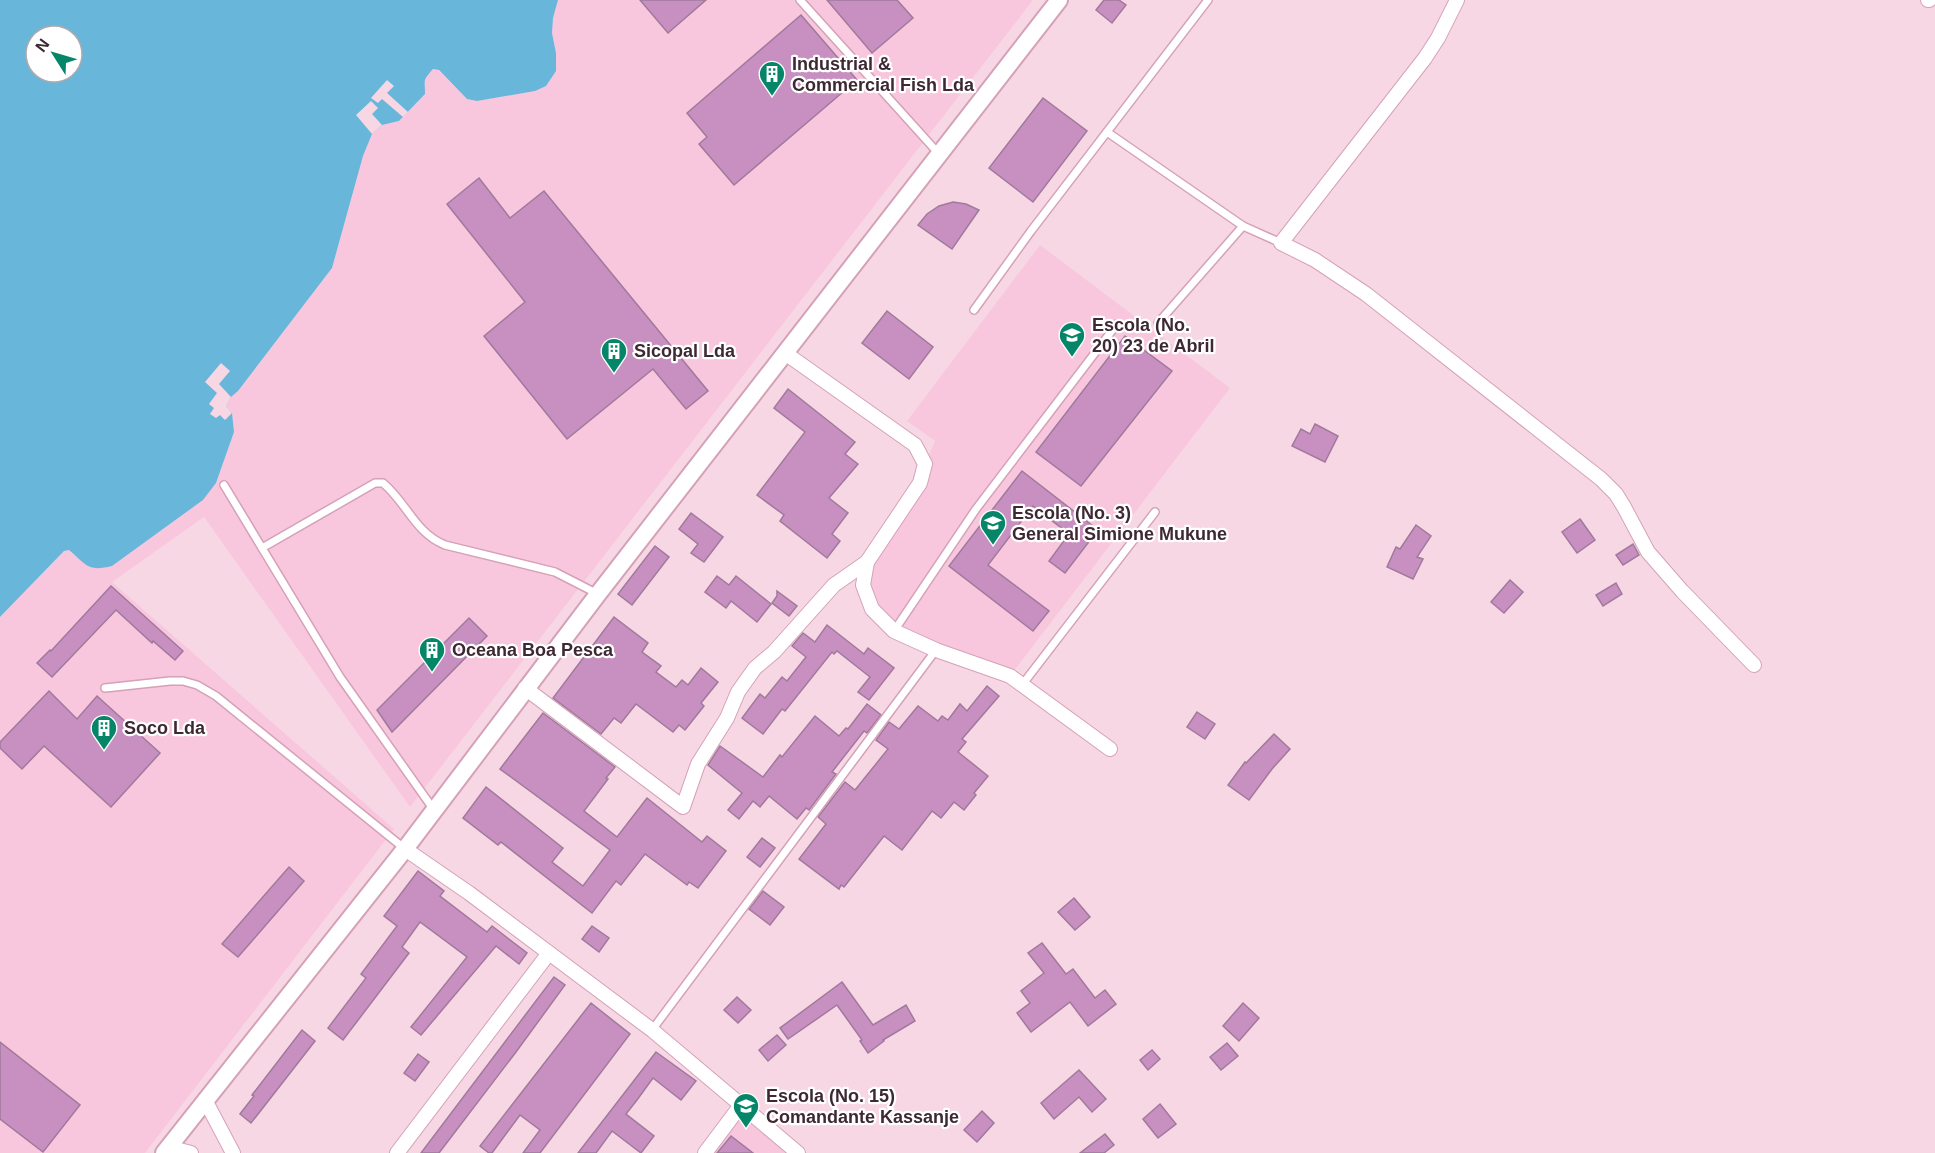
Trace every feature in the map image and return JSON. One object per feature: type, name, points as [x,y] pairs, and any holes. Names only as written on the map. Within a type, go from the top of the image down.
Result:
[{"type":"street","points":[[166,1150],[405,849],[525,688],[1059,0]]},
{"type":"street","points":[[1457,0],[1425,58],[1281,243],[1308,256],[1366,294],[1601,479],[1616,494],[1648,552],[1682,591],[1754,664]]},
{"type":"street","points":[[525,688],[683,807],[698,764],[727,718],[738,692],[834,585],[867,562],[920,483],[925,464],[915,445],[785,353]]},
{"type":"street","points":[[867,562],[863,585],[872,609],[894,631],[936,650],[1010,676],[1110,749]]},
{"type":"street","points":[[405,849],[652,1030],[798,1153]]},
{"type":"street","points":[[397,1153],[549,953]]},
{"type":"street","points":[[205,1100],[233,1153]]},
{"type":"street","points":[[705,1153],[741,1105]]},
{"type":"street","points":[[166,1150],[191,1153]]},
{"type":"lane","points":[[800,0],[939,154]]},
{"type":"lane","points":[[974,310],[1208,0]]},
{"type":"lane","points":[[1107,132],[1243,226],[1281,243]]},
{"type":"lane","points":[[1158,322],[1243,226]]},
{"type":"lane","points":[[894,631],[976,509],[1117,324]]},
{"type":"lane","points":[[262,548],[375,483],[383,483],[391,489],[419,527],[432,540],[555,572],[598,594]]},
{"type":"lane","points":[[224,485],[340,677],[434,810]]},
{"type":"lane","points":[[1022,685],[1155,512]]},
{"type":"lane","points":[[652,1030],[936,650]]},
{"type":"lane","points":[[105,688],[170,681],[197,685],[216,696],[405,849]]},
{"type":"shaded area","points":[[558,0],[1033,0],[410,807],[204,517],[112,582],[394,829],[145,1153],[0,1153],[0,617],[64,551],[69,550],[89,567],[112,566],[203,500],[216,483],[234,432],[232,413],[226,406],[231,397],[238,391],[332,268],[363,156],[372,134],[382,125],[399,121],[425,94],[424,80],[433,69],[438,70],[467,99],[477,101],[535,91],[556,53],[552,33]]},
{"type":"shaded area","points":[[1040,245],[1230,388],[1010,676],[936,650],[872,609],[867,562],[925,464],[935,441],[907,421]]},
{"type":"shaded area","name":"Escola (No. 15) Comandante Kassanje","points":[[741,1105],[798,1153],[705,1153]]},
{"type":"water","points":[[0,0],[558,0],[552,33],[556,53],[556,71],[546,86],[535,91],[477,101],[467,99],[439,70],[433,69],[425,80],[425,94],[399,121],[382,125],[372,134],[363,156],[332,268],[238,391],[231,397],[226,406],[232,413],[234,432],[216,483],[203,500],[112,566],[92,568],[69,550],[64,551],[0,617]]},
{"type":"pier","points":[[387,80],[394,86],[387,93],[408,112],[403,117],[382,99],[378,103],[371,98]]},
{"type":"pier","points":[[371,101],[378,108],[372,114],[382,125],[372,134],[356,115]]},
{"type":"pier","points":[[221,363],[230,371],[219,384],[231,397],[226,406],[232,413],[225,420],[220,415],[216,418],[210,414],[214,408],[209,404],[217,393],[205,382]]},
{"type":"building","points":[[640,0],[706,0],[668,33]]},
{"type":"building","points":[[827,0],[897,0],[913,18],[872,53]]},
{"type":"building","points":[[1104,0],[1119,0],[1126,5],[1112,23],[1096,10]]},
{"type":"building","name":"Industrial & Commercial Fish Lda","points":[[801,15],[857,80],[734,185],[699,144],[707,137],[687,113]]},
{"type":"building","points":[[1043,98],[1087,131],[1033,202],[989,168]]},
{"type":"building","points":[[479,178],[510,218],[544,191],[708,391],[686,409],[653,369],[567,439],[484,336],[525,302],[447,204]]},
{"type":"building","points":[[953,202],[966,204],[979,210],[952,249],[918,225],[927,214],[939,206]]},
{"type":"building","points":[[887,311],[933,347],[909,379],[862,343]]},
{"type":"building","points":[[1125,336],[1172,371],[1081,486],[1036,452]]},
{"type":"building","points":[[788,389],[855,442],[845,454],[858,464],[829,498],[848,513],[832,534],[840,541],[827,558],[780,521],[784,515],[757,495],[805,432],[774,408]]},
{"type":"building","points":[[1315,424],[1338,436],[1325,462],[1292,446],[1301,429],[1310,434]]},
{"type":"building","points":[[1022,471],[1098,530],[1065,573],[1049,561],[1069,534],[1033,506],[988,565],[1049,611],[1033,631],[949,566]]},
{"type":"building","points":[[691,513],[723,537],[704,562],[691,553],[698,544],[679,529]]},
{"type":"building","points":[[1580,519],[1595,540],[1577,553],[1562,532]]},
{"type":"building","points":[[1416,525],[1431,536],[1417,557],[1423,559],[1413,579],[1387,567],[1396,547],[1400,549]]},
{"type":"building","points":[[1633,544],[1639,555],[1623,565],[1616,555]]},
{"type":"building","points":[[655,546],[669,557],[632,605],[618,594]]},
{"type":"building","points":[[717,576],[729,585],[736,576],[771,604],[757,622],[731,601],[726,608],[705,592]]},
{"type":"building","points":[[1510,580],[1523,592],[1504,613],[1491,602]]},
{"type":"building","points":[[1616,583],[1622,594],[1603,606],[1596,595]]},
{"type":"building","points":[[111,586],[183,651],[175,660],[153,641],[152,643],[116,610],[52,677],[37,663]]},
{"type":"building","points":[[777,591],[797,606],[789,616],[772,603],[777,596]]},
{"type":"building","points":[[614,617],[648,643],[642,652],[661,666],[656,672],[676,687],[682,680],[688,685],[701,668],[718,682],[701,703],[704,706],[685,730],[679,725],[673,732],[636,704],[621,723],[614,718],[601,734],[553,698]]},
{"type":"building","name":"Oceana Boa Pesca","points":[[469,618],[487,636],[392,732],[377,710]]},
{"type":"building","points":[[827,625],[864,654],[868,648],[894,668],[869,700],[858,692],[870,677],[837,651],[834,654],[832,652],[785,711],[782,709],[763,734],[742,718],[760,694],[765,698],[782,677],[787,681],[806,657],[792,646],[803,633],[815,642]]},
{"type":"building","points":[[987,686],[999,696],[962,739],[966,742],[958,752],[988,776],[964,810],[954,802],[941,818],[932,811],[902,850],[884,836],[844,887],[841,885],[839,889],[799,859],[826,824],[818,817],[845,782],[855,790],[888,749],[876,740],[889,722],[899,729],[918,706],[938,721],[942,716],[948,720],[960,704],[967,711]]},
{"type":"building","name":"Soco Lda","points":[[49,691],[77,719],[97,696],[160,753],[111,807],[44,746],[22,769],[0,748],[0,742]]},
{"type":"building","points":[[867,704],[881,715],[867,733],[864,731],[832,772],[836,774],[809,810],[806,808],[797,819],[769,796],[760,807],[753,801],[739,819],[728,810],[742,793],[708,765],[720,746],[763,777],[815,716],[839,736],[846,728],[848,729]]},
{"type":"building","points":[[1197,712],[1215,724],[1205,739],[1187,727]]},
{"type":"building","points":[[543,713],[615,767],[584,811],[617,837],[647,798],[702,842],[707,836],[726,851],[698,888],[689,882],[687,885],[645,854],[621,885],[616,881],[592,913],[501,842],[498,845],[463,818],[486,787],[563,848],[552,862],[583,886],[610,850],[500,769]]},
{"type":"building","points":[[1274,734],[1290,749],[1249,800],[1228,785],[1245,762]]},
{"type":"building","points":[[762,838],[775,848],[760,867],[747,857]]},
{"type":"building","points":[[289,867],[304,881],[238,957],[222,944]]},
{"type":"building","points":[[418,871],[444,891],[440,896],[487,932],[492,926],[527,953],[519,964],[496,946],[421,1035],[411,1027],[467,957],[420,922],[402,947],[409,953],[343,1040],[328,1028],[366,978],[361,974],[397,926],[384,916]]},
{"type":"building","points":[[763,891],[784,907],[770,925],[749,909]]},
{"type":"building","points":[[1074,898],[1090,917],[1075,930],[1058,912]]},
{"type":"building","points":[[592,926],[609,938],[599,952],[582,939]]},
{"type":"building","points":[[1042,943],[1066,974],[1073,969],[1095,998],[1105,990],[1116,1004],[1088,1026],[1070,1002],[1031,1032],[1017,1013],[1030,1003],[1021,991],[1044,973],[1028,953]]},
{"type":"building","points":[[554,977],[565,985],[516,1052],[439,1153],[421,1153]]},
{"type":"building","points":[[842,982],[873,1025],[906,1005],[915,1021],[883,1040],[868,1053],[860,1041],[862,1040],[837,1005],[788,1039],[780,1028]]},
{"type":"building","points":[[737,997],[751,1010],[738,1023],[724,1010]]},
{"type":"building","points":[[591,1003],[630,1034],[540,1153],[523,1153],[540,1130],[520,1115],[492,1153],[489,1153],[480,1146]]},
{"type":"building","points":[[1243,1003],[1259,1018],[1239,1041],[1223,1026]]},
{"type":"building","points":[[302,1030],[315,1041],[251,1123],[240,1114]]},
{"type":"building","points":[[777,1035],[786,1045],[768,1061],[759,1050]]},
{"type":"building","points":[[0,1042],[80,1105],[43,1152],[0,1119]]},
{"type":"building","points":[[1227,1043],[1238,1056],[1221,1070],[1210,1057]]},
{"type":"building","points":[[1152,1050],[1160,1059],[1148,1070],[1140,1060]]},
{"type":"building","points":[[656,1052],[696,1081],[681,1100],[653,1078],[626,1114],[654,1136],[641,1153],[612,1131],[596,1153],[578,1153]]},
{"type":"building","points":[[418,1054],[429,1062],[415,1081],[404,1073]]},
{"type":"building","points":[[1079,1070],[1106,1099],[1092,1112],[1079,1097],[1054,1119],[1041,1103]]},
{"type":"building","points":[[1160,1104],[1176,1124],[1158,1138],[1143,1119]]},
{"type":"building","points":[[982,1111],[994,1123],[977,1142],[964,1130]]},
{"type":"building","points":[[1105,1134],[1114,1145],[1104,1153],[1080,1153]]},
{"type":"building","points":[[731,1136],[753,1153],[717,1153]]},
{"type":"place","name":"Industrial & Commercial Fish Lda","points":[[772,97]]},
{"type":"place","name":"Escola (No. 20) 23 de Abril","points":[[1072,358]]},
{"type":"place","name":"Sicopal Lda","points":[[614,374]]},
{"type":"place","name":"Escola (No. 3) General Simione Mukune","points":[[993,546]]},
{"type":"place","name":"Oceana Boa Pesca","points":[[432,673]]},
{"type":"place","name":"Soco Lda","points":[[104,751]]},
{"type":"place","name":"Escola (No. 15) Comandante Kassanje","points":[[746,1129]]}]
